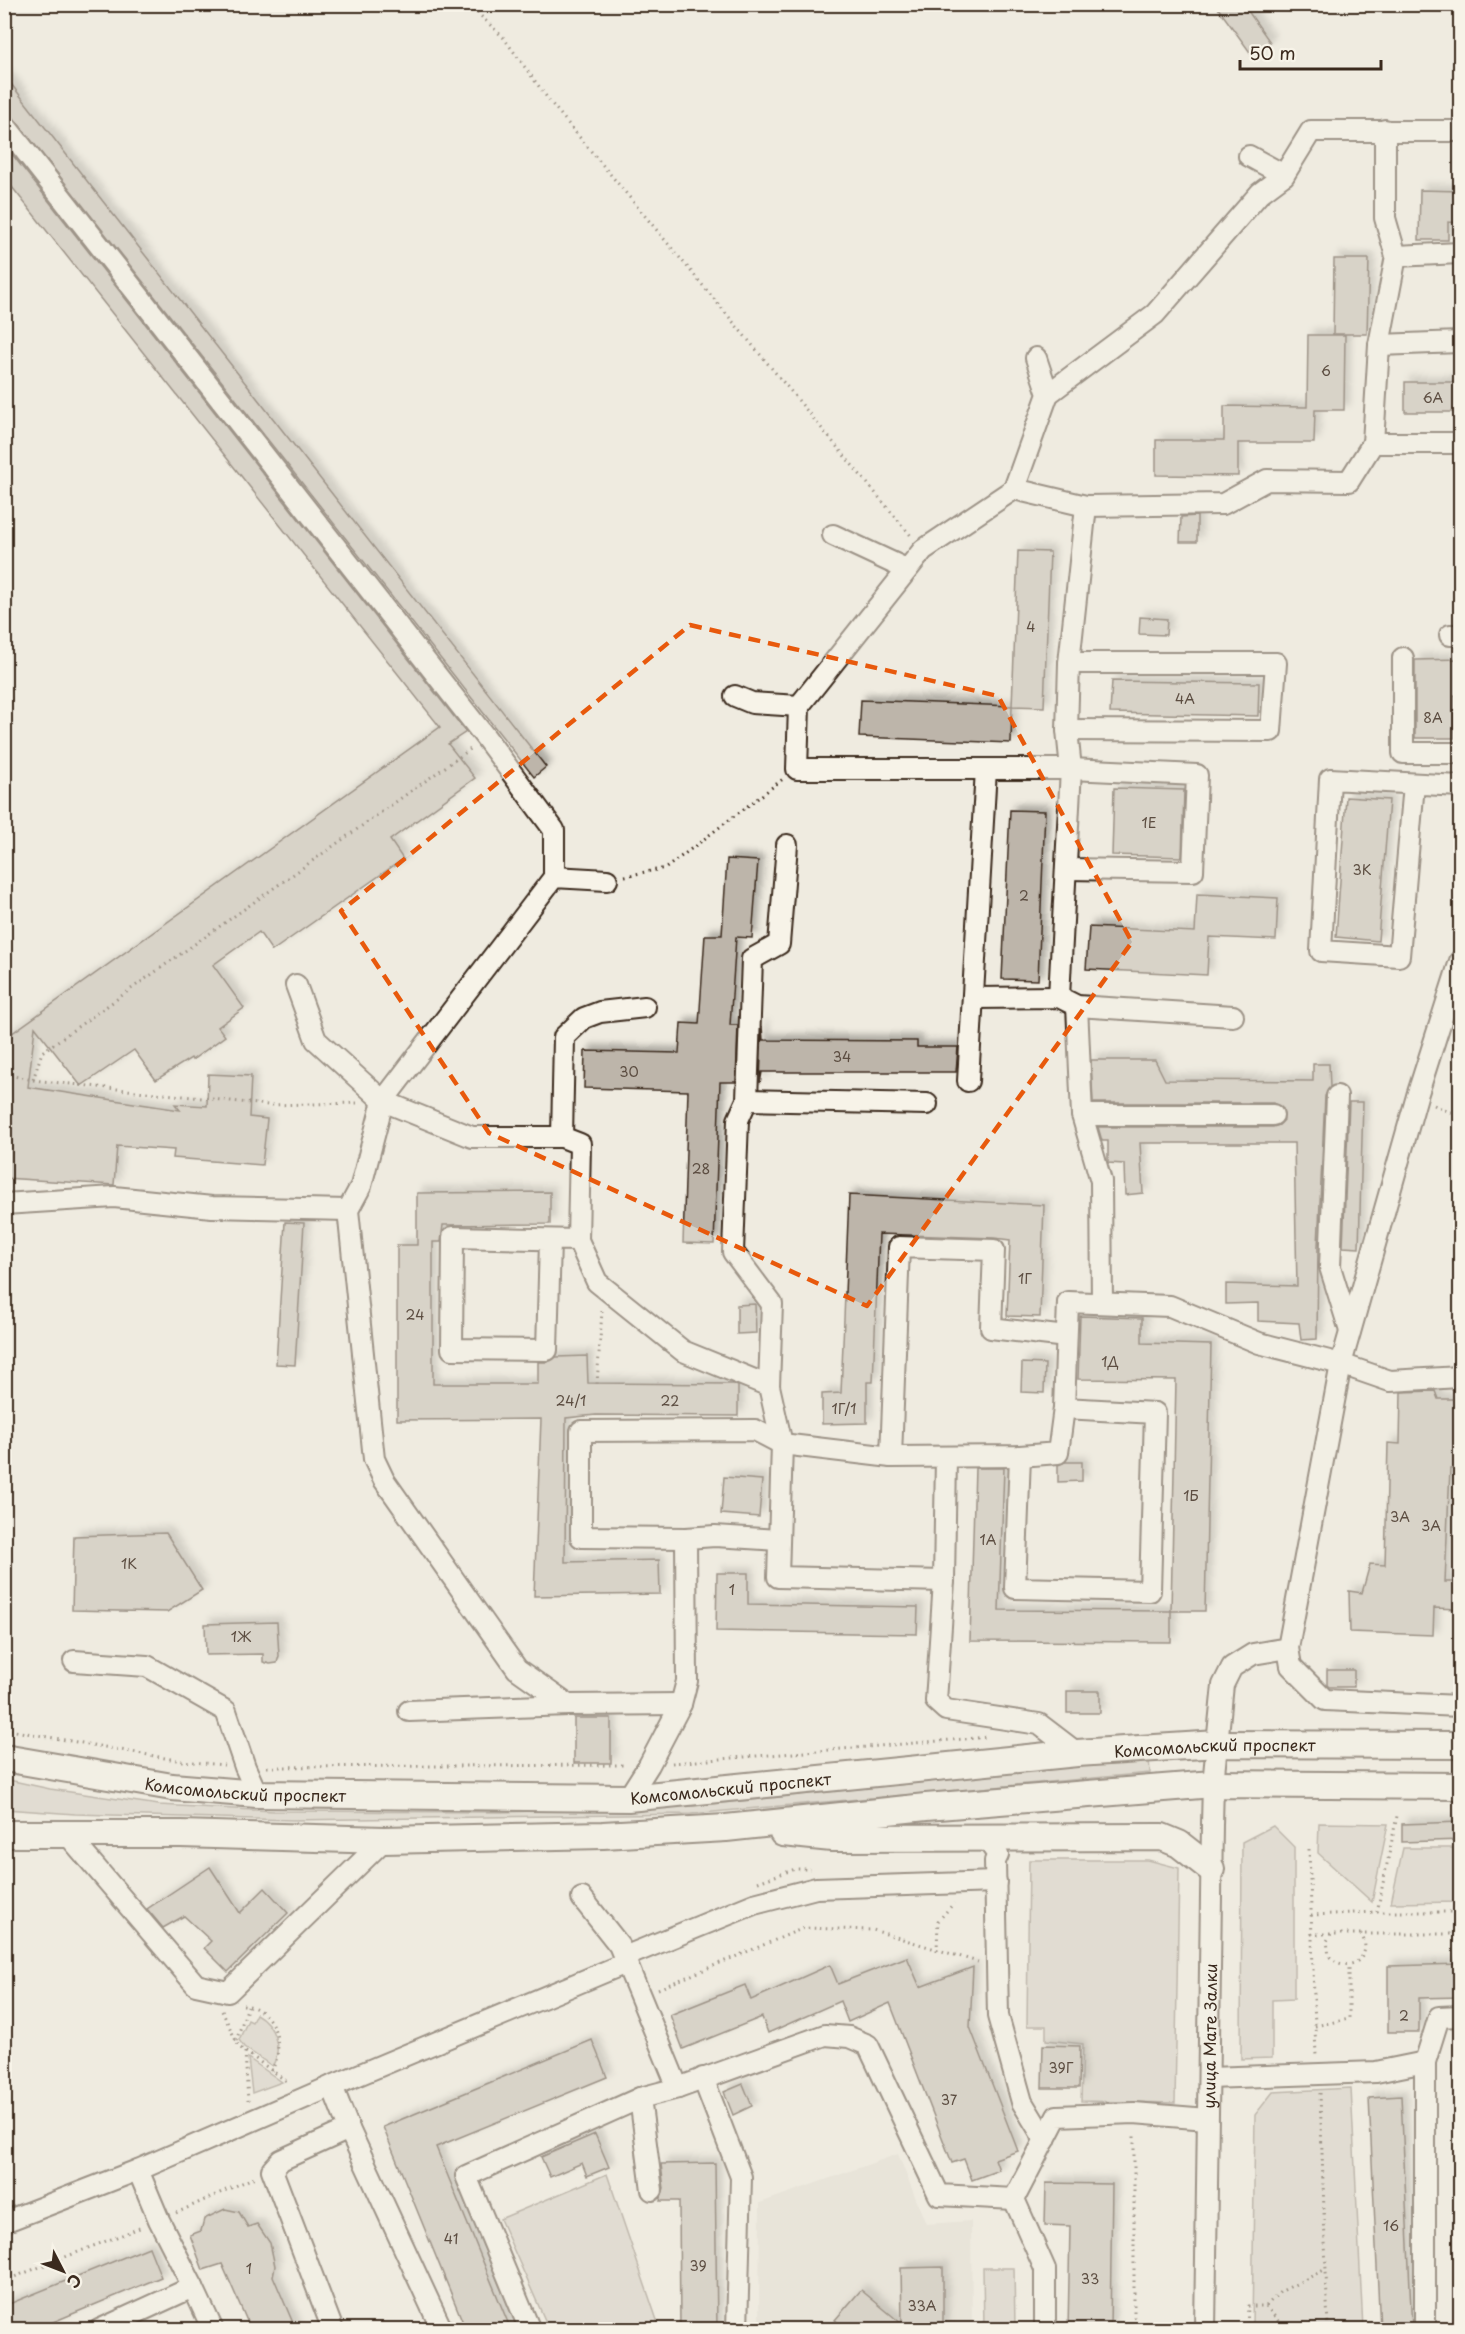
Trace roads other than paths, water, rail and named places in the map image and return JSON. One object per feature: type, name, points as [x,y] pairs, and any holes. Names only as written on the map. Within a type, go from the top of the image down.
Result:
[{"type":"main road","name":"Комсомольский проспект","points":[[4,1758],[172,1786],[257,1794],[628,1798],[1077,1753],[1218,1744],[1461,1745]]},
{"type":"main road","points":[[4,1834],[181,1834],[384,1840],[603,1835],[726,1828],[926,1808],[1213,1784],[1461,1786]]},
{"type":"main road","points":[[726,1828],[832,1838],[1162,1837],[1179,1844],[1211,1869]]},
{"type":"street","points":[[4,124],[486,738],[554,830],[554,877],[383,1101],[360,1186],[348,1210],[374,1459],[384,1480],[518,1669],[568,1705]]},
{"type":"street","points":[[1066,869],[1193,871],[1197,775],[1071,769],[797,769],[799,706],[923,550],[1014,489],[1048,394],[1155,314],[1260,193],[1284,175],[1311,130],[1461,131]]},
{"type":"street","points":[[1014,489],[1086,506],[1224,504],[1267,480],[1349,481],[1373,443],[1379,345],[1396,256],[1385,218],[1385,130]]},
{"type":"street","points":[[1249,156],[1284,175]]},
{"type":"street","points":[[1396,256],[1461,253]]},
{"type":"street","points":[[1379,345],[1461,342]]},
{"type":"street","points":[[1036,357],[1048,394]]},
{"type":"street","points":[[1373,443],[1461,443]]},
{"type":"street","points":[[1059,997],[1071,769],[1067,730],[1069,663],[1086,506]]},
{"type":"street","points":[[833,535],[906,569]]},
{"type":"street","points":[[1403,658],[1403,753],[1461,753]]},
{"type":"street","points":[[1067,730],[1271,730],[1276,663],[1069,663]]},
{"type":"street","points":[[735,696],[752,703],[799,706]]},
{"type":"street","points":[[968,1081],[986,769]]},
{"type":"street","points":[[1414,784],[1399,956],[1321,951],[1330,779],[1461,786]]},
{"type":"street","points":[[787,846],[779,944],[752,959],[747,1100],[738,1120],[733,1252],[772,1304],[769,1386],[782,1444],[778,1577],[944,1581]]},
{"type":"street","points":[[554,877],[607,880]]},
{"type":"street","points":[[1461,961],[1418,1096],[1341,1364],[1288,1648],[1292,1666],[1325,1700],[1461,1706]]},
{"type":"street","points":[[296,985],[316,1040],[383,1101],[472,1137],[562,1137],[580,1144],[578,1240],[597,1282],[683,1351],[769,1386]]},
{"type":"street","points":[[973,998],[1059,997],[1077,1006],[1233,1016]]},
{"type":"street","points":[[1077,1006],[1082,1114],[1101,1181],[1102,1303]]},
{"type":"street","points":[[562,1137],[564,1037],[584,1018],[600,1012],[645,1007]]},
{"type":"street","points":[[1337,1096],[1330,1267],[1350,1332]]},
{"type":"street","points":[[747,1100],[927,1104]]},
{"type":"street","points":[[1082,1114],[1273,1115]]},
{"type":"street","points":[[4,1204],[114,1197],[212,1207],[348,1210]]},
{"type":"street","points":[[550,1241],[548,1350],[452,1349],[453,1237],[578,1240]]},
{"type":"street","points":[[891,1457],[899,1247],[994,1250],[991,1328],[1066,1337]]},
{"type":"street","points":[[778,1540],[716,1536],[581,1537],[581,1431],[755,1430],[782,1444],[891,1457],[1020,1456],[1058,1453],[1064,1408],[1068,1302],[1170,1306],[1259,1343],[1341,1364],[1390,1381],[1461,1377]]},
{"type":"street","points":[[1020,1456],[1015,1588],[1150,1591],[1155,1413],[1064,1408]]},
{"type":"street","points":[[946,1457],[944,1581],[936,1701],[946,1710],[1040,1725],[1077,1753]]},
{"type":"street","points":[[628,1798],[649,1765],[681,1704],[687,1681],[686,1538]]},
{"type":"street","name":"улица Мате Залки","points":[[1206,2330],[1213,1784],[1223,1686],[1232,1667],[1253,1654],[1288,1648]]},
{"type":"street","points":[[74,1661],[147,1666],[226,1711],[257,1794]]},
{"type":"street","points":[[410,1711],[568,1705],[681,1704]]},
{"type":"street","points":[[68,1835],[196,1985],[228,1992],[384,1840]]},
{"type":"street","points":[[986,1838],[998,1855],[995,1861],[999,2016],[1022,2102],[1045,2140]]},
{"type":"street","points":[[4,2222],[138,2170],[754,1904],[816,1888],[996,1882]]},
{"type":"street","points":[[582,1898],[619,1945],[678,2088]]},
{"type":"street","points":[[1425,2330],[1425,2062],[1439,2017],[1461,2016]]},
{"type":"street","points":[[530,2330],[466,2176],[640,2098],[678,2088],[825,2035],[849,2037],[868,2045],[939,2195],[1014,2199]]},
{"type":"street","points":[[1209,2078],[1376,2072],[1425,2062]]},
{"type":"street","points":[[703,2078],[741,2177],[737,2330]]},
{"type":"street","points":[[332,2086],[349,2129],[442,2330]]},
{"type":"street","points":[[640,2098],[652,2190]]},
{"type":"street","points":[[1014,2199],[1057,2116],[1134,2113],[1207,2119]]},
{"type":"street","points":[[333,2330],[272,2170],[281,2160],[349,2129]]},
{"type":"street","points":[[138,2170],[159,2220],[194,2287],[213,2330]]},
{"type":"street","points":[[1014,2199],[1045,2269],[1045,2330]]},
{"type":"street","points":[[99,2330],[194,2287]]}]
